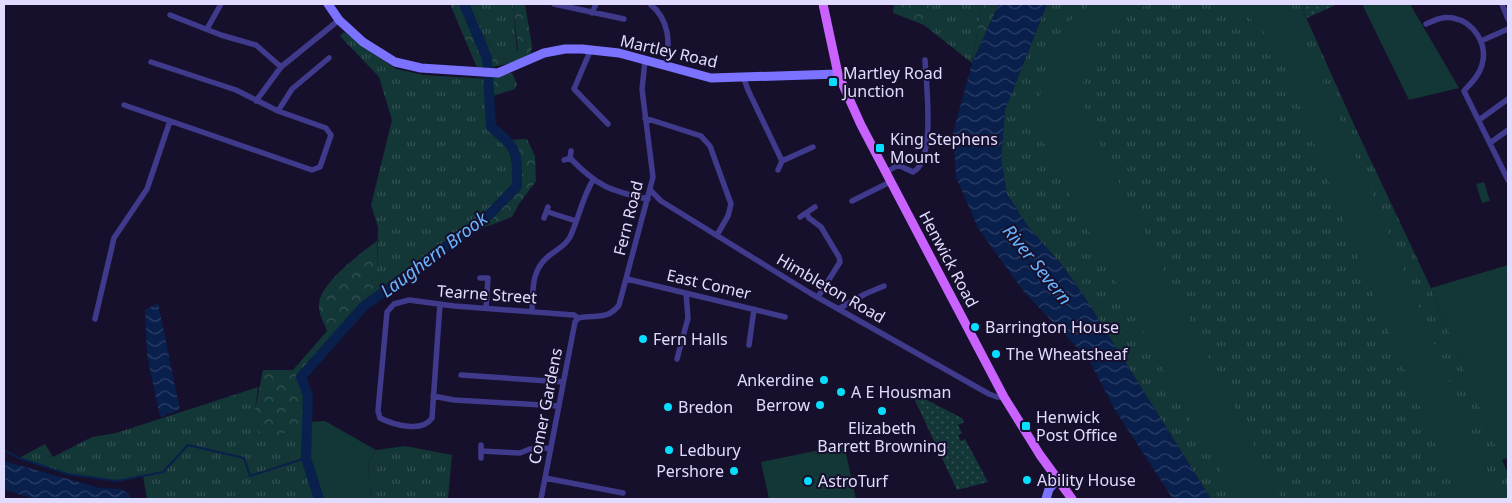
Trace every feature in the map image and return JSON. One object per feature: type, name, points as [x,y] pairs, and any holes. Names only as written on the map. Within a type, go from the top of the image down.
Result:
[{"type":"main road","points":[[328,4],[339,20]]},
{"type":"main road","name":"Henwick Road","points":[[823,4],[838,74],[845,93],[885,173],[1004,397],[1040,455],[1072,499]]},
{"type":"main road","name":"Martley Road","points":[[339,20],[363,42],[395,62],[421,68],[498,73],[544,53],[565,49],[591,49],[711,78],[838,74]]},
{"type":"main road","points":[[1046,499],[1049,489],[1057,480]]},
{"type":"street","points":[[207,29],[221,4]]},
{"type":"street","points":[[554,4],[624,20]]},
{"type":"street","points":[[592,13],[596,4]]},
{"type":"street","points":[[650,4],[662,17],[670,43],[666,66]]},
{"type":"street","points":[[1502,4],[1508,19]]},
{"type":"street","points":[[170,15],[256,45],[281,67]]},
{"type":"street","points":[[1426,24],[1440,18],[1452,18],[1470,26],[1479,35],[1484,55],[1482,65],[1478,75],[1464,91],[1508,180]]},
{"type":"street","points":[[256,100],[281,67],[339,20]]},
{"type":"street","points":[[1481,41],[1508,29]]},
{"type":"street","points":[[591,49],[574,89],[608,124]]},
{"type":"street","points":[[278,111],[292,89],[329,58]]},
{"type":"street","points":[[885,173],[898,165],[913,172],[919,166],[927,142],[929,128],[925,60]]},
{"type":"street","name":"Fern Road","points":[[578,318],[601,318],[614,312],[622,299],[648,199],[653,167],[642,89],[645,61]]},
{"type":"street","points":[[124,105],[317,170],[320,167],[331,135],[330,130],[278,111],[236,90],[151,62]]},
{"type":"street","points":[[744,78],[782,161]]},
{"type":"street","points":[[1479,120],[1508,99]]},
{"type":"street","points":[[602,118],[607,112]]},
{"type":"street","points":[[645,118],[701,136],[710,146],[731,204],[728,216],[717,235]]},
{"type":"street","points":[[95,319],[114,238],[147,189],[170,121]]},
{"type":"street","points":[[1490,143],[1508,130]]},
{"type":"street","points":[[778,170],[782,161],[814,146]]},
{"type":"street","points":[[568,156],[593,180],[612,191],[648,199]]},
{"type":"street","points":[[532,311],[533,280],[539,265],[564,246],[576,221],[583,198],[593,180]]},
{"type":"street","points":[[852,201],[890,182]]},
{"type":"street","name":"Himbleton Road","points":[[650,190],[660,200],[838,309],[989,394],[1004,397]]},
{"type":"street","points":[[800,217],[815,207]]},
{"type":"street","points":[[547,212],[576,221]]},
{"type":"street","points":[[806,213],[809,218],[821,226],[840,262],[818,297]]},
{"type":"street","points":[[480,278],[488,278],[486,308]]},
{"type":"street","name":"East Comer","points":[[627,279],[785,317]]},
{"type":"street","points":[[838,309],[884,286]]},
{"type":"street","points":[[677,359],[688,318],[686,293]]},
{"type":"street","name":"Tearne Street","points":[[434,396],[432,418],[428,424],[412,426],[380,418],[378,411],[387,312],[394,304],[409,300],[574,315],[578,318]]},
{"type":"street","points":[[440,304],[434,396],[454,400],[559,406]]},
{"type":"street","points":[[749,345],[754,309]]},
{"type":"street","name":"Comer Gardens","points":[[542,499],[563,382],[575,322],[578,318]]},
{"type":"street","points":[[461,375],[563,382]]},
{"type":"street","points":[[481,458],[481,448],[520,453],[530,449],[551,448]]},
{"type":"street","points":[[545,478],[614,489],[623,493]]},
{"type":"green space","points":[[450,4],[474,4],[484,37],[500,60],[518,50],[513,4],[525,4],[532,46],[531,53],[516,62],[478,70]]},
{"type":"green space","points":[[474,4],[513,4],[517,51],[500,60],[484,37]]},
{"type":"green space","points":[[894,4],[933,4],[924,25],[893,13]]},
{"type":"green space","points":[[933,4],[982,4],[972,63],[924,25]]},
{"type":"green space","points":[[982,4],[999,4],[972,63]]},
{"type":"green space","points":[[1047,4],[1300,4],[1355,127],[1431,288],[1508,474],[1508,499],[1211,499],[1087,301],[1062,265],[1028,227],[1007,194],[1001,160],[1005,110]]},
{"type":"green space","points":[[1090,4],[1152,4],[1134,11],[1119,21],[1105,33],[1095,48],[1083,82],[1086,118],[1281,499],[1238,499],[1193,425],[1063,183],[1037,127],[1036,109],[1058,38],[1065,25]]},
{"type":"green space","points":[[1221,4],[1282,4],[1298,24],[1380,212],[1498,499],[1458,499],[1357,255],[1282,60],[1271,41],[1250,18]]},
{"type":"green space","points":[[1300,4],[1338,4],[1307,18]]},
{"type":"green space","points":[[1362,4],[1410,4],[1459,88],[1409,100]]},
{"type":"green space","points":[[344,32],[396,69],[424,75],[488,79],[491,127],[511,146],[516,157],[517,186],[489,215],[388,287],[377,278],[378,227],[371,205],[392,120],[379,77],[340,36]]},
{"type":"green space","points":[[512,73],[517,84],[515,89],[490,97],[488,79]]},
{"type":"green space","points":[[527,139],[535,156],[536,181],[512,217],[459,237],[489,215],[517,186],[517,162],[512,143],[507,140]]},
{"type":"green space","points":[[1484,182],[1490,201],[1482,203],[1476,184]]},
{"type":"green space","points":[[377,241],[377,278],[388,287],[363,307],[301,377],[308,395],[307,422],[278,436],[258,433],[255,410],[263,370],[293,370],[327,331],[319,307],[321,296],[326,287],[342,269]]},
{"type":"green space","points":[[1508,265],[1508,458],[1501,460],[1431,288]]},
{"type":"green space","points":[[258,387],[255,410],[283,435],[307,422],[306,458],[319,499],[147,499],[143,476],[117,481],[67,474],[19,458],[45,444],[53,457],[92,437],[116,433]]},
{"type":"green space","points":[[911,392],[962,418],[964,422],[958,425],[962,433],[958,436],[961,441],[965,439],[988,482],[957,490]]},
{"type":"green space","points":[[325,421],[376,450],[368,462],[371,499],[319,499],[306,458],[307,422]]},
{"type":"green space","name":"AstroTurf","points":[[844,445],[856,499],[769,499],[761,462]]},
{"type":"green space","points":[[405,446],[452,455],[448,499],[371,499],[368,462],[376,450]]},
{"type":"water","name":"River Severn","points":[[999,4],[1047,4],[1005,110],[1001,160],[1007,194],[1028,227],[1062,265],[1087,301],[1211,499],[1173,499],[1115,410],[1089,360],[1024,292],[978,228],[956,177],[953,133],[972,63]]},
{"type":"water","points":[[158,303],[180,410],[160,417],[147,355],[145,310]]},
{"type":"water","points":[[4,461],[100,488],[121,489],[129,494],[131,499],[36,499],[4,490]]},
{"type":"waterway","name":"Laughern Brook","points":[[319,499],[306,458],[308,395],[301,377],[363,307],[489,215],[517,186],[517,165],[514,151],[506,140],[491,127],[487,58],[464,4]]},
{"type":"waterway","points":[[4,450],[19,458],[67,474],[117,481],[163,472],[188,445],[244,458],[250,476],[306,458]]},
{"type":"place","name":"Martley Road Junction","points":[[833,82]]},
{"type":"place","name":"King Stephens Mount","points":[[880,148]]},
{"type":"place","name":"Barrington House","points":[[975,327]]},
{"type":"place","name":"Fern Halls","points":[[643,339]]},
{"type":"place","name":"The Wheatsheaf","points":[[996,354]]},
{"type":"place","name":"Ankerdine","points":[[824,380]]},
{"type":"place","name":"A E Housman","points":[[841,392]]},
{"type":"place","name":"Berrow","points":[[820,405]]},
{"type":"place","name":"Bredon","points":[[668,407]]},
{"type":"place","name":"Elizabeth Barrett Browning","points":[[882,411]]},
{"type":"place","name":"Henwick Post Office","points":[[1026,426]]},
{"type":"place","name":"Ledbury","points":[[669,450]]},
{"type":"place","name":"Pershore","points":[[734,471]]},
{"type":"place","name":"Ability House","points":[[1027,480]]},
{"type":"place","name":"AstroTurf","points":[[808,481]]}]
